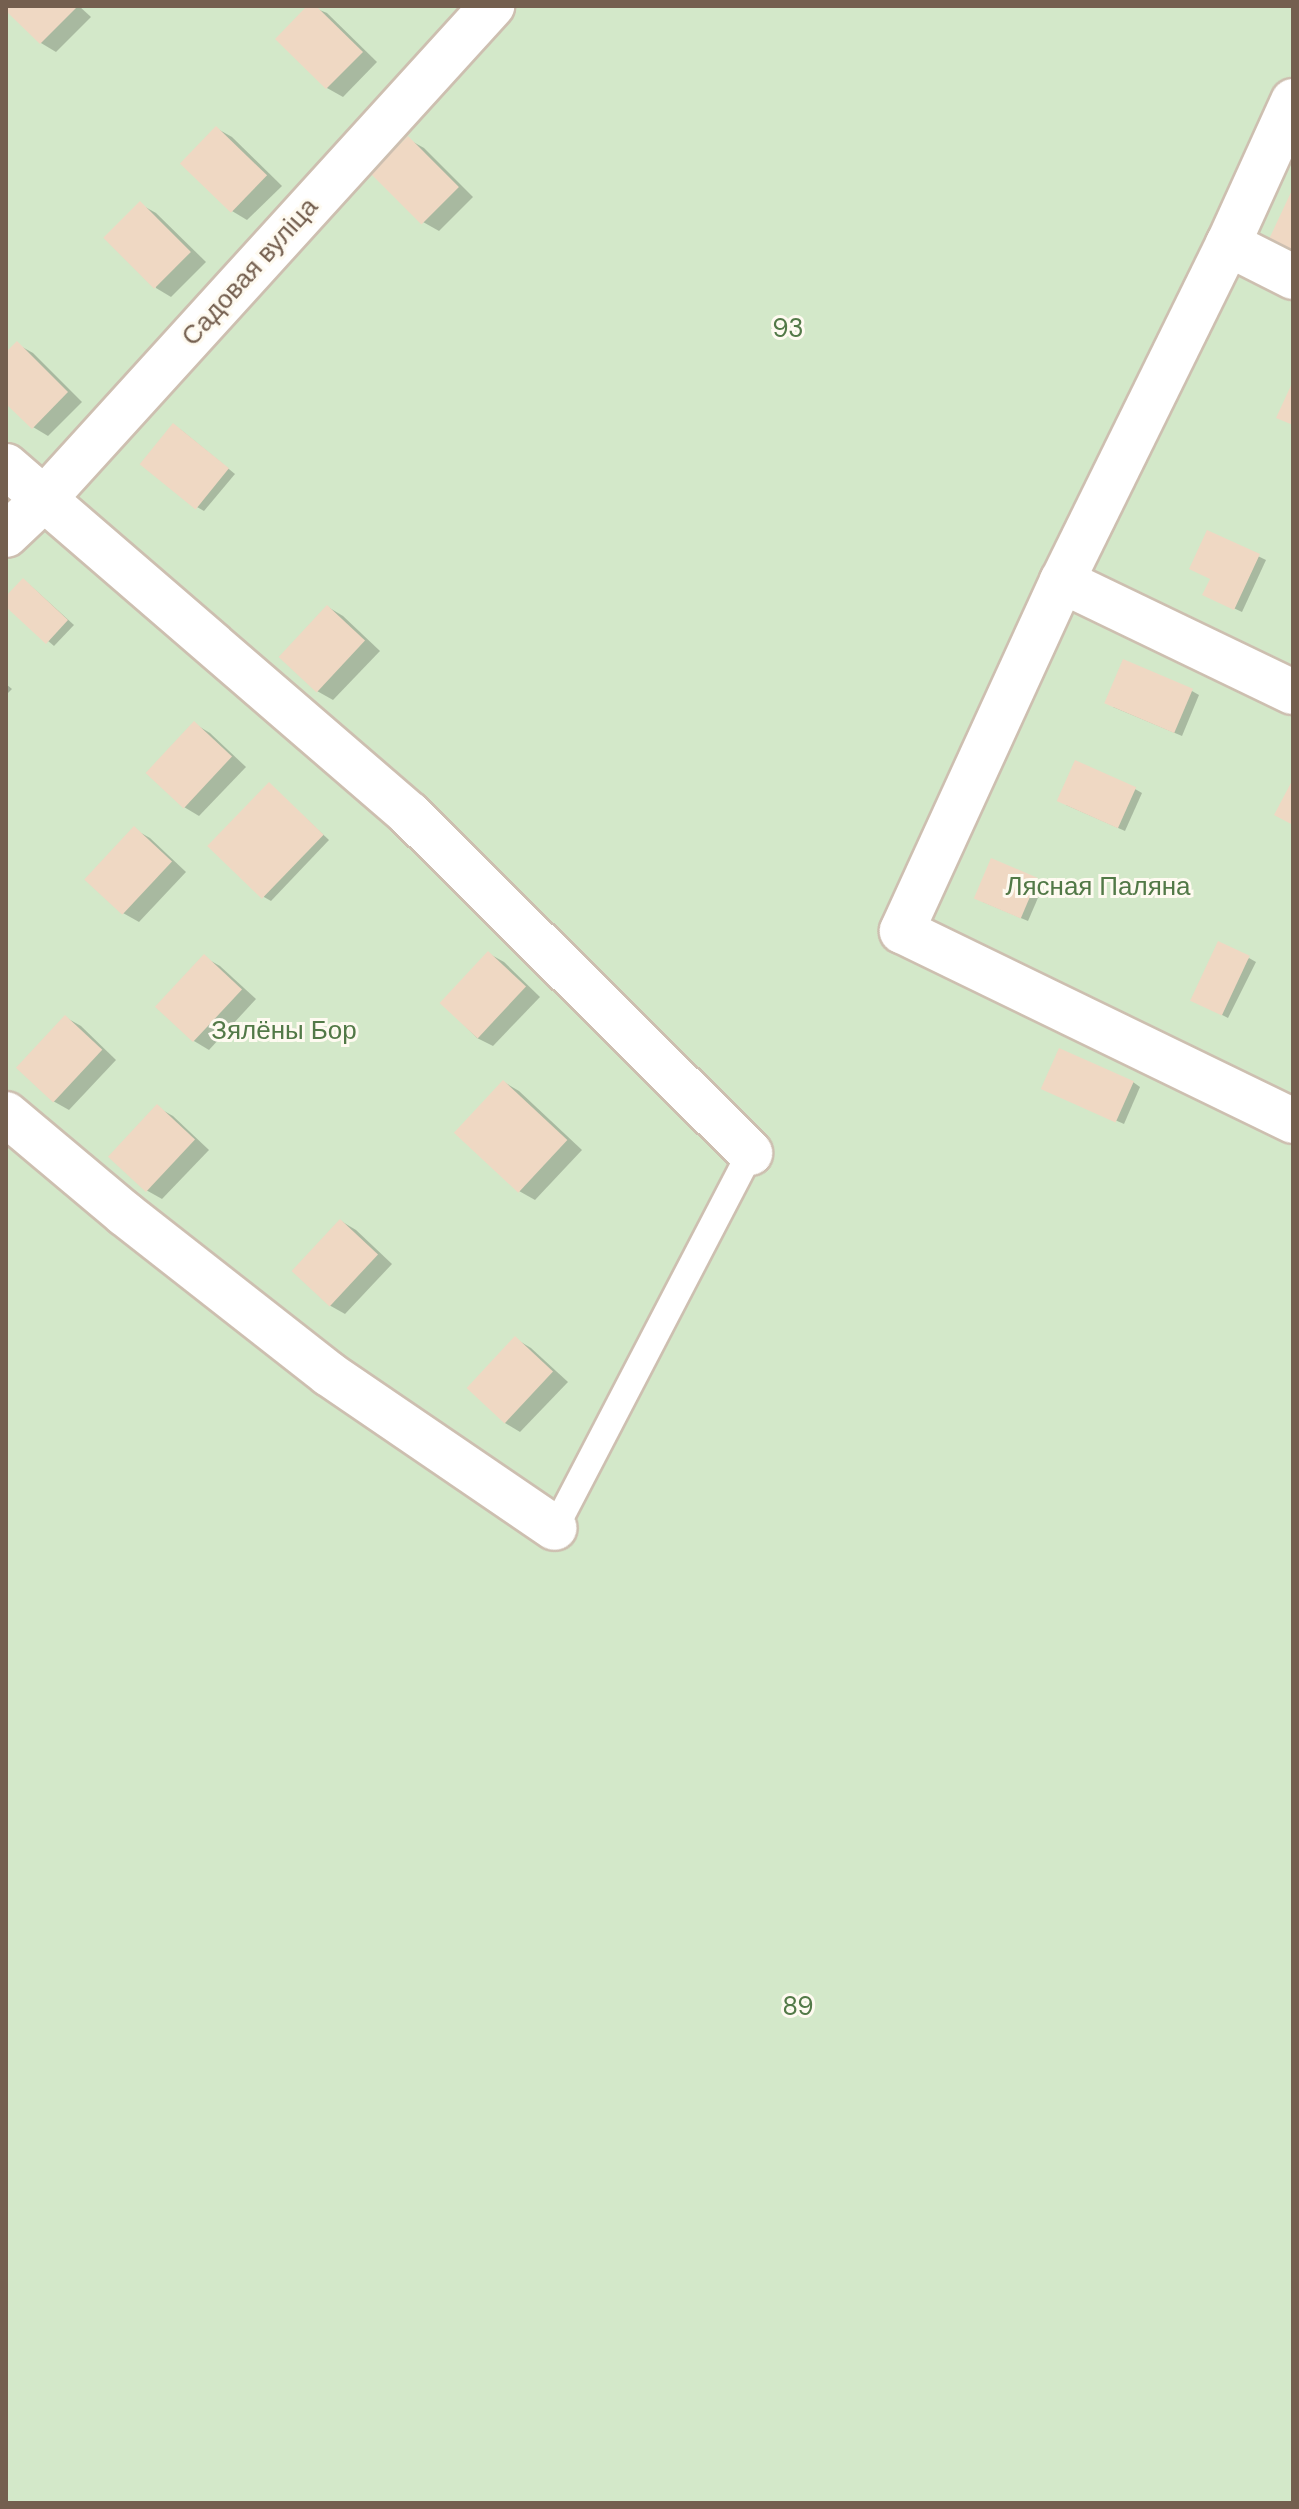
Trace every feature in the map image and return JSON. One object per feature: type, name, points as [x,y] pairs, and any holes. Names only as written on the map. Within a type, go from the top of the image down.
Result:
[{"type":"street","name":"Садовая вуліца","points":[[6,535],[43,500],[492,6]]},
{"type":"street","points":[[1293,101],[1228,244],[1062,581],[902,931],[1293,1121]]},
{"type":"street","points":[[1228,244],[1293,277]]},
{"type":"street","points":[[6,466],[409,814],[750,1153]]},
{"type":"street","points":[[1062,581],[1293,692]]},
{"type":"street","points":[[6,1114],[125,1214],[329,1374],[555,1528]]},
{"type":"lane","points":[[555,1528],[750,1153]]},
{"type":"green space","points":[[6,6],[1293,6],[1293,2503],[6,2503]]},
{"type":"building","points":[[6,6],[78,6],[40,44],[6,11]]},
{"type":"building","points":[[307,6],[316,6],[363,52],[326,89],[275,39]]},
{"type":"building","points":[[216,126],[267,175],[231,213],[180,163]]},
{"type":"building","points":[[408,136],[459,187],[421,224],[371,173]]},
{"type":"building","points":[[1293,188],[1293,251],[1269,239]]},
{"type":"building","points":[[140,201],[191,252],[154,289],[103,238]]},
{"type":"building","points":[[17,341],[68,392],[32,429],[6,404],[6,352]]},
{"type":"building","points":[[1293,381],[1293,425],[1276,418]]},
{"type":"building","points":[[173,423],[229,468],[196,509],[140,464]]},
{"type":"building","points":[[1207,530],[1260,554],[1234,610],[1202,595],[1210,579],[1189,569]]},
{"type":"building","points":[[23,578],[68,620],[46,644],[6,607],[6,596]]},
{"type":"building","points":[[327,605],[365,640],[317,692],[279,657]]},
{"type":"building","points":[[1123,659],[1193,689],[1174,733],[1104,703]]},
{"type":"building","points":[[194,721],[232,756],[184,808],[146,773]]},
{"type":"building","points":[[1075,760],[1136,787],[1118,828],[1057,801]]},
{"type":"building","points":[[1293,779],[1293,825],[1274,815]]},
{"type":"building","points":[[269,782],[324,835],[262,899],[207,846]]},
{"type":"building","points":[[134,826],[172,861],[122,915],[84,879]]},
{"type":"building","points":[[991,858],[1038,878],[1021,918],[974,899]]},
{"type":"building","points":[[1218,941],[1250,956],[1222,1016],[1190,1001]]},
{"type":"building","points":[[488,951],[526,986],[478,1038],[440,1003]]},
{"type":"building","points":[[204,954],[242,989],[193,1042],[155,1007]]},
{"type":"building","points":[[65,1015],[102,1050],[53,1102],[16,1068]]},
{"type":"building","points":[[1059,1048],[1134,1081],[1116,1122],[1041,1089]]},
{"type":"building","points":[[503,1080],[567,1140],[518,1193],[454,1133]]},
{"type":"building","points":[[157,1104],[195,1139],[146,1192],[108,1157]]},
{"type":"building","points":[[340,1219],[378,1254],[330,1306],[292,1271]]},
{"type":"building","points":[[515,1336],[553,1371],[505,1423],[467,1388]]},
{"type":"park label","name":"93","points":[[788,329]]},
{"type":"park label","name":"Лясная Паляна","points":[[1098,887]]},
{"type":"park label","name":"Зялёны Бор","points":[[284,1031]]},
{"type":"park label","name":"89","points":[[798,2007]]}]
